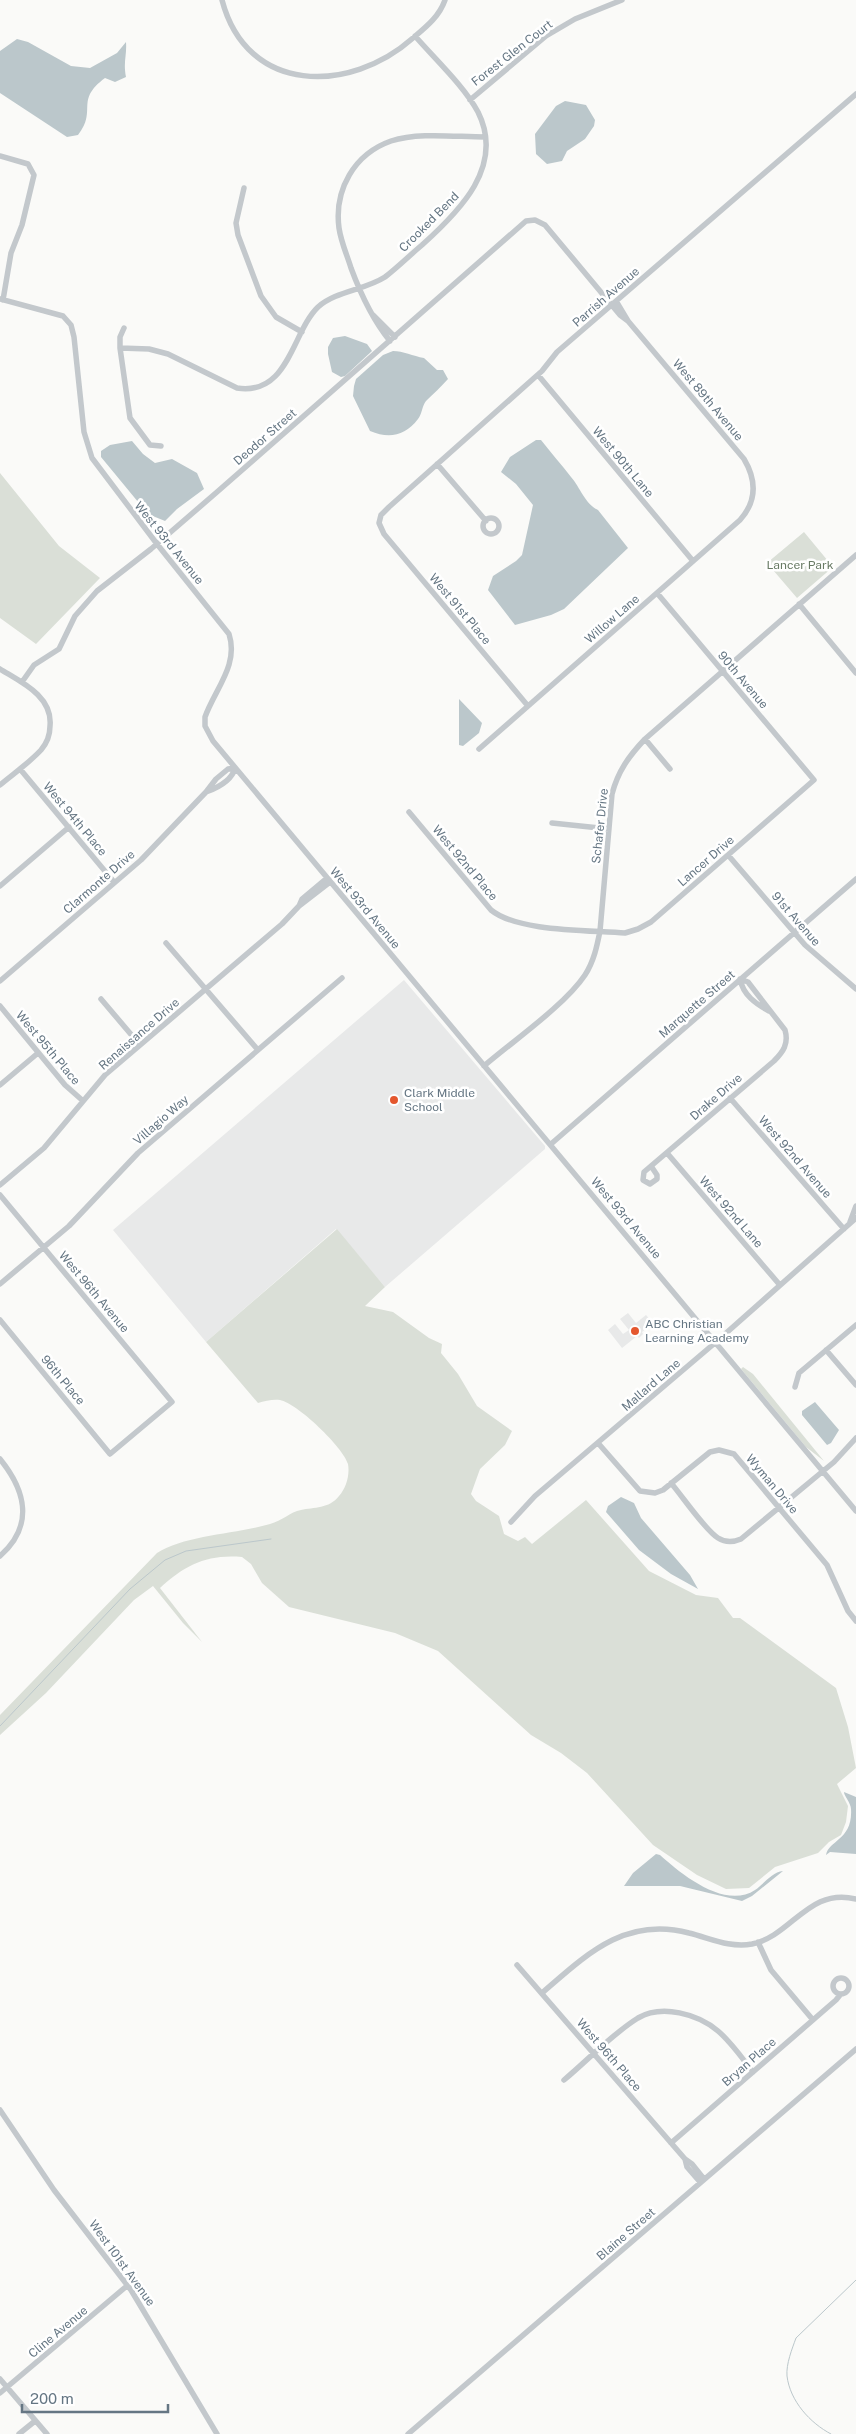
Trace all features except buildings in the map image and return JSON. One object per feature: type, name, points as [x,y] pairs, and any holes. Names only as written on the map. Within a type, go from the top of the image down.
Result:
[{"type":"street","points":[[222,0],[233,29],[248,48],[274,67],[302,76],[326,78],[351,72],[392,55],[437,16],[444,0]]},
{"type":"street","name":"Forest Glen Court","points":[[470,100],[546,36],[575,19],[622,0]]},
{"type":"street","name":"Crooked Bend","points":[[120,348],[149,349],[168,354],[227,384],[246,390],[262,385],[285,365],[311,315],[321,305],[331,299],[378,282],[433,235],[464,202],[476,186],[486,156],[485,137],[480,118],[470,100],[415,36]]},
{"type":"street","name":"Parrish Avenue","points":[[379,523],[381,515],[388,507],[538,375],[557,352],[856,94]]},
{"type":"street","points":[[392,339],[372,314],[358,289],[340,232],[338,218],[341,192],[356,166],[375,149],[400,139],[485,137]]},
{"type":"street","points":[[0,156],[28,164],[34,175],[22,225],[11,253],[1,299]]},
{"type":"street","points":[[244,188],[238,209],[237,226],[261,296],[276,318],[302,332]]},
{"type":"street","name":"West 89th Avenue","points":[[535,220],[545,225],[744,459],[751,472],[754,486],[752,501]]},
{"type":"street","name":"Deodor Street","points":[[22,682],[34,665],[59,649],[75,616],[97,591],[157,544],[518,227],[526,221],[535,220]]},
{"type":"street","name":"West 93rd Avenue","points":[[1,299],[58,314],[69,322],[74,337],[84,432],[88,450],[97,467],[229,634],[232,644],[231,660],[204,717],[208,733],[234,768],[551,1144],[856,1511]]},
{"type":"street","points":[[124,328],[120,336],[120,348],[130,418],[150,446],[161,446]]},
{"type":"street","name":"West 90th Lane","points":[[538,375],[693,561]]},
{"type":"street","points":[[437,464],[486,521]]},
{"type":"street","name":"Willow Lane","points":[[479,749],[740,520],[748,512],[752,501]]},
{"type":"street","name":"West 91st Place","points":[[379,523],[384,534],[528,706]]},
{"type":"street","name":"Schafer Drive","points":[[484,1066],[572,990],[591,964],[597,948],[600,931],[612,794],[617,775],[628,757],[645,739],[856,555]]},
{"type":"street","name":"90th Avenue","points":[[656,593],[814,780]]},
{"type":"street","points":[[799,604],[856,673]]},
{"type":"street","points":[[0,669],[22,682],[44,701],[51,720],[46,744],[0,786]]},
{"type":"street","points":[[645,739],[670,768]]},
{"type":"street","name":"Clarmonte Drive","points":[[0,981],[141,860],[206,792],[215,789],[233,774],[234,768]]},
{"type":"street","name":"West 94th Place","points":[[20,769],[114,882]]},
{"type":"street","name":"Lancer Drive","points":[[600,931],[625,932],[638,930],[651,922],[814,780]]},
{"type":"street","name":"West 92nd Place","points":[[409,812],[491,910],[502,918],[524,924],[600,931]]},
{"type":"street","points":[[552,824],[609,829]]},
{"type":"street","points":[[0,886],[68,827]]},
{"type":"street","name":"91st Avenue","points":[[728,855],[794,933],[818,958],[856,989]]},
{"type":"street","name":"Marquette Street","points":[[551,1144],[856,879]]},
{"type":"street","name":"Renaissance Drive","points":[[0,1185],[44,1148],[82,1100],[105,1075],[282,924],[299,906],[329,880]]},
{"type":"street","points":[[166,943],[258,1050]]},
{"type":"street","name":"Villagio Way","points":[[0,1284],[44,1248],[87,1208],[138,1153],[342,978]]},
{"type":"street","name":"Drake Drive","points":[[651,1166],[780,1054],[784,1048],[785,1030],[748,982],[740,979]]},
{"type":"street","points":[[101,999],[140,1045]]},
{"type":"street","name":"West 95th Place","points":[[0,1006],[65,1085],[82,1100]]},
{"type":"street","points":[[0,1085],[38,1053]]},
{"type":"street","name":"West 92nd Avenue","points":[[730,1098],[844,1229]]},
{"type":"street","name":"West 92nd Lane","points":[[667,1153],[779,1284]]},
{"type":"street","name":"West 96th Avenue","points":[[0,1195],[172,1402],[110,1454]]},
{"type":"street","points":[[849,1224],[856,1206]]},
{"type":"street","name":"Mallard Lane","points":[[511,1522],[535,1496],[716,1342],[779,1284],[856,1218]]},
{"type":"street","name":"96th Place","points":[[0,1320],[110,1454]]},
{"type":"street","points":[[795,1386],[799,1373],[856,1324]]},
{"type":"street","points":[[826,1350],[856,1384]]},
{"type":"street","points":[[671,1483],[717,1537],[728,1542],[741,1539],[823,1471],[856,1438]]},
{"type":"street","name":"Wyman Drive","points":[[598,1443],[640,1491],[655,1493],[671,1483],[710,1452],[719,1450],[734,1454],[827,1565],[848,1611],[856,1621]]},
{"type":"street","points":[[0,1460],[19,1487],[23,1512],[15,1538],[0,1556]]},
{"type":"street","points":[[542,1993],[601,1945],[637,1931],[673,1929],[734,1945],[758,1942],[771,1937],[817,1902],[835,1898],[856,1899]]},
{"type":"street","points":[[758,1942],[771,1970],[813,2020]]},
{"type":"street","name":"West 96th Place","points":[[517,1965],[671,2143],[684,2159],[687,2167],[702,2180]]},
{"type":"street","name":"Bryan Place","points":[[671,2143],[840,1995]]},
{"type":"street","points":[[564,2080],[639,2018],[661,2011],[696,2018],[718,2032],[753,2072]]},
{"type":"street","name":"Blaine Street","points":[[408,2434],[856,2049]]},
{"type":"street","name":"West 101st Avenue","points":[[0,2110],[54,2190],[128,2285],[217,2434]]},
{"type":"street","name":"Cline Avenue","points":[[0,2393],[128,2285]]},
{"type":"street","points":[[0,2378],[46,2434]]},
{"type":"street","points":[[19,2434],[35,2421]]},
{"type":"shaded area","points":[[17,39],[28,42],[71,66],[90,68],[117,53],[126,42],[126,77],[115,82],[105,78],[96,86],[88,100],[84,126],[78,135],[67,137],[0,93],[0,51]]},
{"type":"shaded area","points":[[565,101],[586,105],[595,120],[594,126],[585,139],[567,151],[562,161],[547,164],[536,154],[535,134],[556,106]]},
{"type":"shaded area","points":[[345,336],[367,344],[372,351],[345,376],[341,377],[332,372],[328,347],[333,338]]},
{"type":"shaded area","points":[[393,351],[424,358],[437,370],[443,370],[448,379],[426,401],[413,425],[402,432],[384,435],[370,431],[353,396],[354,386],[356,379],[383,355]]},
{"type":"shaded area","points":[[536,440],[541,440],[574,481],[586,500],[598,510],[628,548],[564,609],[551,615],[515,625],[488,590],[493,576],[522,555],[533,505],[516,484],[501,472],[510,457]]},
{"type":"shaded area","points":[[132,441],[143,454],[155,463],[172,459],[197,473],[204,489],[177,509],[165,521],[148,514],[101,457],[101,451],[110,445]]},
{"type":"shaded area","points":[[459,699],[482,723],[479,733],[463,746],[459,745]]},
{"type":"shaded area","points":[[404,980],[545,1146],[545,1149],[385,1287],[336,1229],[206,1342],[113,1230]]},
{"type":"shaded area","name":"ABC Christian Learning Academy","points":[[628,1313],[636,1323],[646,1315],[653,1323],[642,1332],[643,1334],[639,1338],[637,1336],[622,1348],[608,1330],[615,1324],[623,1334],[629,1330],[620,1319]]},
{"type":"shaded area","points":[[815,1402],[839,1430],[831,1443],[827,1445],[802,1415],[802,1411]]},
{"type":"shaded area","points":[[621,1497],[634,1503],[641,1518],[690,1575],[698,1589],[671,1574],[639,1550],[606,1512],[608,1506]]},
{"type":"shaded area","points":[[844,1792],[856,1797],[856,1854],[830,1852],[826,1855],[831,1846],[845,1833],[851,1819],[851,1807]]},
{"type":"shaded area","points":[[656,1854],[660,1855],[691,1880],[717,1893],[730,1896],[743,1895],[755,1890],[772,1876],[783,1871],[752,1896],[742,1901],[680,1886],[624,1886],[633,1873]]},
{"type":"green space","points":[[0,473],[59,546],[100,578],[36,644],[0,618]]},
{"type":"green space","name":"Lancer Park","points":[[804,532],[833,567],[797,598],[767,563]]},
{"type":"green space","points":[[337,1229],[385,1287],[365,1306],[393,1312],[429,1338],[442,1344],[441,1353],[458,1374],[477,1406],[512,1431],[505,1445],[480,1469],[471,1494],[476,1501],[499,1516],[504,1534],[518,1541],[525,1537],[532,1544],[586,1500],[649,1571],[696,1595],[718,1598],[733,1618],[740,1618],[836,1688],[848,1727],[856,1768],[837,1784],[848,1806],[846,1822],[841,1835],[829,1842],[818,1853],[775,1867],[749,1888],[726,1889],[697,1875],[653,1845],[587,1773],[561,1753],[531,1735],[438,1651],[395,1633],[289,1607],[262,1583],[251,1564],[242,1557],[207,1559],[178,1573],[160,1588],[202,1642],[183,1623],[153,1586],[134,1600],[46,1693],[0,1735],[0,1715],[157,1553],[182,1542],[274,1523],[297,1511],[321,1507],[331,1503],[341,1493],[348,1477],[348,1464],[338,1448],[308,1417],[288,1403],[280,1400],[269,1400],[258,1403],[206,1342]]},
{"type":"green space","points":[[743,1367],[753,1374],[824,1461],[806,1447],[741,1369]]},
{"type":"waterway","points":[[0,1726],[130,1589],[165,1560],[186,1551],[271,1539]]},
{"type":"waterway","points":[[831,2434],[816,2424],[802,2410],[792,2394],[787,2376],[787,2367],[796,2338],[856,2280]]},
{"type":"place","name":"Clark Middle School","points":[[394,1100]]},
{"type":"place","name":"ABC Christian Learning Academy","points":[[635,1331]]}]
